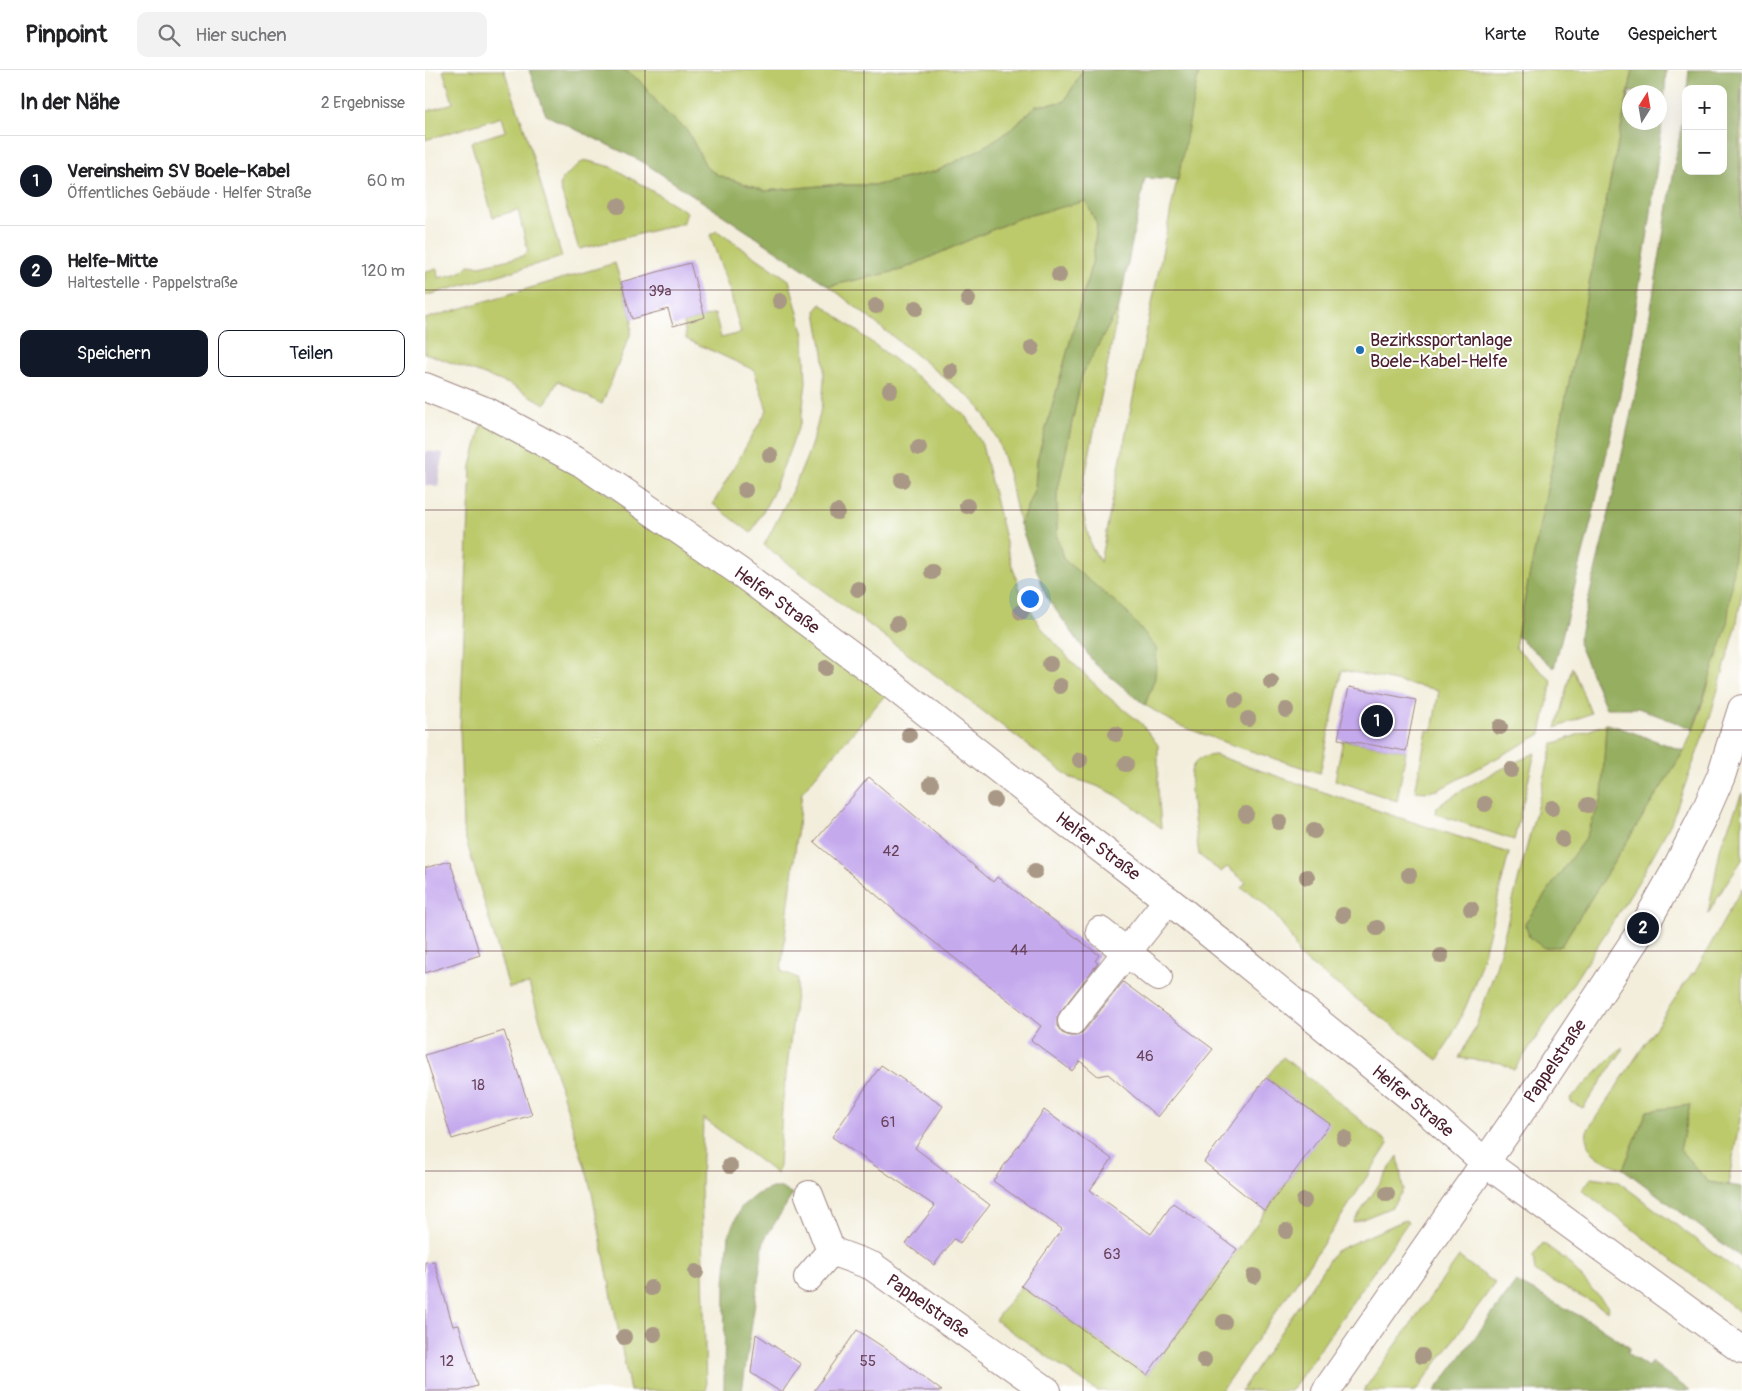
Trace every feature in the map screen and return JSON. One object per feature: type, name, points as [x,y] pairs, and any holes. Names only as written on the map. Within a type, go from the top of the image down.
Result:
[{"type":"street","name":"Helfer Straße","points":[[425,387],[485,412],[582,463],[693,538],[893,686],[1168,900],[1414,1100],[1486,1163],[1742,1350]]},
{"type":"street","name":"Pappelstraße","points":[[1326,1391],[1486,1163],[1643,928],[1706,810],[1721,776],[1742,709]]},
{"type":"street","points":[[1071,1021],[1168,900]]},
{"type":"street","points":[[1100,931],[1158,977]]},
{"type":"street","points":[[808,1278],[831,1251],[809,1195]]},
{"type":"street","name":"Pappelstraße","points":[[831,1251],[871,1266],[1047,1391]]},
{"type":"shaded area","points":[[425,451],[443,453],[438,487],[425,485]]},
{"type":"green space","points":[[443,70],[504,70],[524,127],[562,257],[425,296],[425,271],[437,269],[438,278],[456,274],[463,271],[469,265],[480,266],[523,256],[528,251],[518,210],[493,217],[471,142],[506,131],[502,117],[425,140],[425,112],[453,103]]},
{"type":"green space","points":[[529,70],[624,70],[639,80],[666,113],[687,130],[707,168],[718,175],[765,191],[830,185],[877,185],[937,171],[982,148],[1010,130],[1036,106],[1064,102],[1083,70],[1199,70],[1178,180],[1145,178],[1119,307],[1082,375],[1057,494],[1057,537],[1063,559],[1124,609],[1157,649],[1155,678],[1145,705],[1095,664],[1047,598],[1020,524],[1035,488],[1037,461],[1093,259],[1097,225],[1086,201],[1019,218],[901,270],[829,286],[643,162],[546,115]]},
{"type":"green space","points":[[624,70],[1083,70],[1064,102],[1036,106],[1010,130],[982,149],[937,171],[877,185],[830,185],[765,191],[718,175],[707,168],[687,130],[666,113],[639,81]]},
{"type":"green space","name":"Bezirkssportanlage Boele-Kabel-Helfe","points":[[1199,70],[1633,70],[1630,85],[1622,85],[1622,124],[1515,647],[1552,681],[1541,734],[1438,790],[1426,792],[1415,791],[1427,730],[1432,731],[1439,690],[1342,670],[1320,773],[1229,744],[1178,725],[1145,705],[1155,678],[1063,559],[1057,537],[1057,494],[1082,375],[1119,307],[1080,501],[1091,546],[1100,562]]},
{"type":"green space","points":[[1633,70],[1666,70],[1665,85],[1630,85]]},
{"type":"green space","points":[[1689,70],[1742,70],[1739,141],[1742,234],[1742,452],[1739,510],[1727,626],[1693,729],[1638,708],[1606,708],[1578,643],[1641,368],[1682,122],[1682,175],[1727,175],[1727,85],[1687,85]]},
{"type":"green space","points":[[1742,88],[1742,234],[1739,141]]},
{"type":"green space","points":[[1622,124],[1622,130],[1661,130],[1650,220],[1626,367],[1592,518],[1554,668],[1517,636]]},
{"type":"green space","points":[[584,160],[612,167],[687,212],[683,223],[580,249],[560,187],[562,179]]},
{"type":"green space","points":[[1086,200],[1097,225],[1093,259],[1037,461],[1035,488],[1020,524],[1009,475],[999,444],[984,415],[974,401],[829,286],[901,270],[1019,218]]},
{"type":"green space","points":[[717,231],[789,280],[804,335],[806,383],[801,421],[772,495],[751,533],[713,504],[767,410],[754,370],[686,339],[684,323],[715,314],[721,338],[741,333],[730,292],[710,235]]},
{"type":"green space","points":[[615,263],[632,319],[631,333],[602,404],[558,381],[545,404],[509,384],[425,353],[425,319]]},
{"type":"green space","points":[[821,304],[967,417],[982,445],[1010,559],[1021,593],[1040,626],[1073,663],[1107,696],[1141,723],[1158,745],[1158,789],[1161,828],[1120,797],[1071,778],[764,545],[806,460],[820,415],[824,368],[816,310]]},
{"type":"green space","points":[[485,411],[893,686],[802,792],[781,971],[798,978],[782,1108],[777,1174],[703,1118],[701,1186],[706,1391],[630,1391],[587,1174],[529,984],[509,988],[463,829],[460,729],[471,466]]},
{"type":"green space","points":[[1742,452],[1742,593],[1736,628],[1709,720],[1671,823],[1637,884],[1563,999],[1514,1070],[1501,1063],[1459,1058],[1476,1026],[1495,971],[1553,744],[1606,724],[1602,797],[1586,837],[1525,923],[1561,946],[1684,751],[1696,723],[1708,686],[1739,510]]},
{"type":"green space","points":[[1572,667],[1591,713],[1556,728]]},
{"type":"green space","points":[[1606,724],[1684,751],[1561,946],[1544,948],[1529,937],[1525,923],[1586,837],[1602,797]]},
{"type":"green space","points":[[1343,740],[1406,751],[1397,801],[1335,780]]},
{"type":"green space","points":[[1535,753],[1514,840],[1436,814],[1437,807],[1472,784]]},
{"type":"green space","points":[[1215,755],[1509,853],[1478,974],[1465,1009],[1438,1060],[1299,956],[1290,936],[1276,916],[1259,900],[1241,888],[1246,882],[1227,867],[1221,872],[1199,855],[1191,797],[1192,768],[1198,760]]},
{"type":"green space","points":[[1742,793],[1742,860],[1708,914],[1721,845]]},
{"type":"green space","points":[[1742,888],[1742,1054],[1737,1082],[1742,1083],[1742,1108],[1728,1185],[1708,1182],[1680,1150],[1690,1105],[1647,1111],[1623,1169],[1609,1163],[1597,1156],[1588,1146],[1587,1131],[1692,973],[1694,974]]},
{"type":"green space","points":[[1622,1047],[1622,1051],[1583,1108],[1571,1102],[1570,1099]]},
{"type":"green space","points":[[1283,1057],[1388,1144],[1330,1234],[1221,1391],[1097,1391],[995,1320],[1021,1286],[1147,1375],[1329,1124],[1266,1078]]},
{"type":"green space","points":[[1690,1105],[1680,1150],[1708,1182],[1742,1187],[1742,1258],[1623,1169],[1647,1111]]},
{"type":"green space","points":[[1398,1156],[1403,1190],[1392,1207],[1353,1223]]},
{"type":"green space","points":[[1592,1177],[1617,1181],[1742,1274],[1742,1314],[1582,1190]]},
{"type":"green space","points":[[772,1188],[781,1188],[793,1194],[764,1240],[742,1391],[724,1391],[725,1284],[729,1234],[741,1207],[757,1194]]},
{"type":"green space","points":[[1405,1220],[1408,1222],[1291,1391],[1241,1391],[1335,1251]]},
{"type":"green space","points":[[1543,1243],[1566,1260],[1609,1308],[1608,1311],[1535,1272],[1533,1256]]},
{"type":"green space","points":[[1459,1257],[1495,1283],[1416,1391],[1363,1391]]},
{"type":"green space","points":[[1516,1282],[1597,1325],[1630,1348],[1627,1353],[1648,1367],[1651,1362],[1690,1391],[1435,1391]]},
{"type":"building","points":[[690,263],[705,317],[673,326],[668,309],[632,319],[621,282]]},
{"type":"building","points":[[1349,687],[1416,700],[1406,751],[1338,739]]},
{"type":"building","points":[[869,777],[993,882],[997,877],[1099,955],[1095,961],[1098,963],[1057,1018],[1057,1026],[1062,1033],[1077,1036],[1084,1031],[1123,982],[1213,1049],[1158,1117],[1108,1074],[1098,1076],[1080,1061],[1072,1071],[1031,1040],[1041,1026],[901,916],[814,842]]},
{"type":"building","points":[[450,861],[480,955],[425,973],[425,868]]},
{"type":"building","points":[[504,1031],[532,1115],[452,1139],[425,1055]]},
{"type":"building","points":[[881,1065],[943,1106],[915,1148],[990,1205],[960,1243],[954,1239],[934,1265],[906,1244],[935,1206],[832,1137]]},
{"type":"building","points":[[1266,1078],[1330,1124],[1265,1211],[1204,1162]]},
{"type":"building","points":[[1044,1110],[1112,1159],[1090,1190],[1151,1234],[1173,1203],[1237,1249],[1147,1375],[1021,1286],[1062,1229],[993,1181]]},
{"type":"building","points":[[434,1261],[453,1326],[459,1325],[477,1386],[460,1391],[425,1391],[425,1262]]},
{"type":"building","points":[[857,1330],[883,1347],[942,1391],[814,1391]]},
{"type":"building","points":[[756,1334],[801,1364],[783,1391],[779,1391],[751,1373]]},
{"type":"place","name":"Bezirkssportanlage Boele-Kabel-Helfe","points":[[1360,350]]},
{"type":"place","name":"Vereinsheim SV Boele-Kabel","points":[[1377,721]]},
{"type":"place","name":"Helfe-Mitte","points":[[1643,928]]}]
